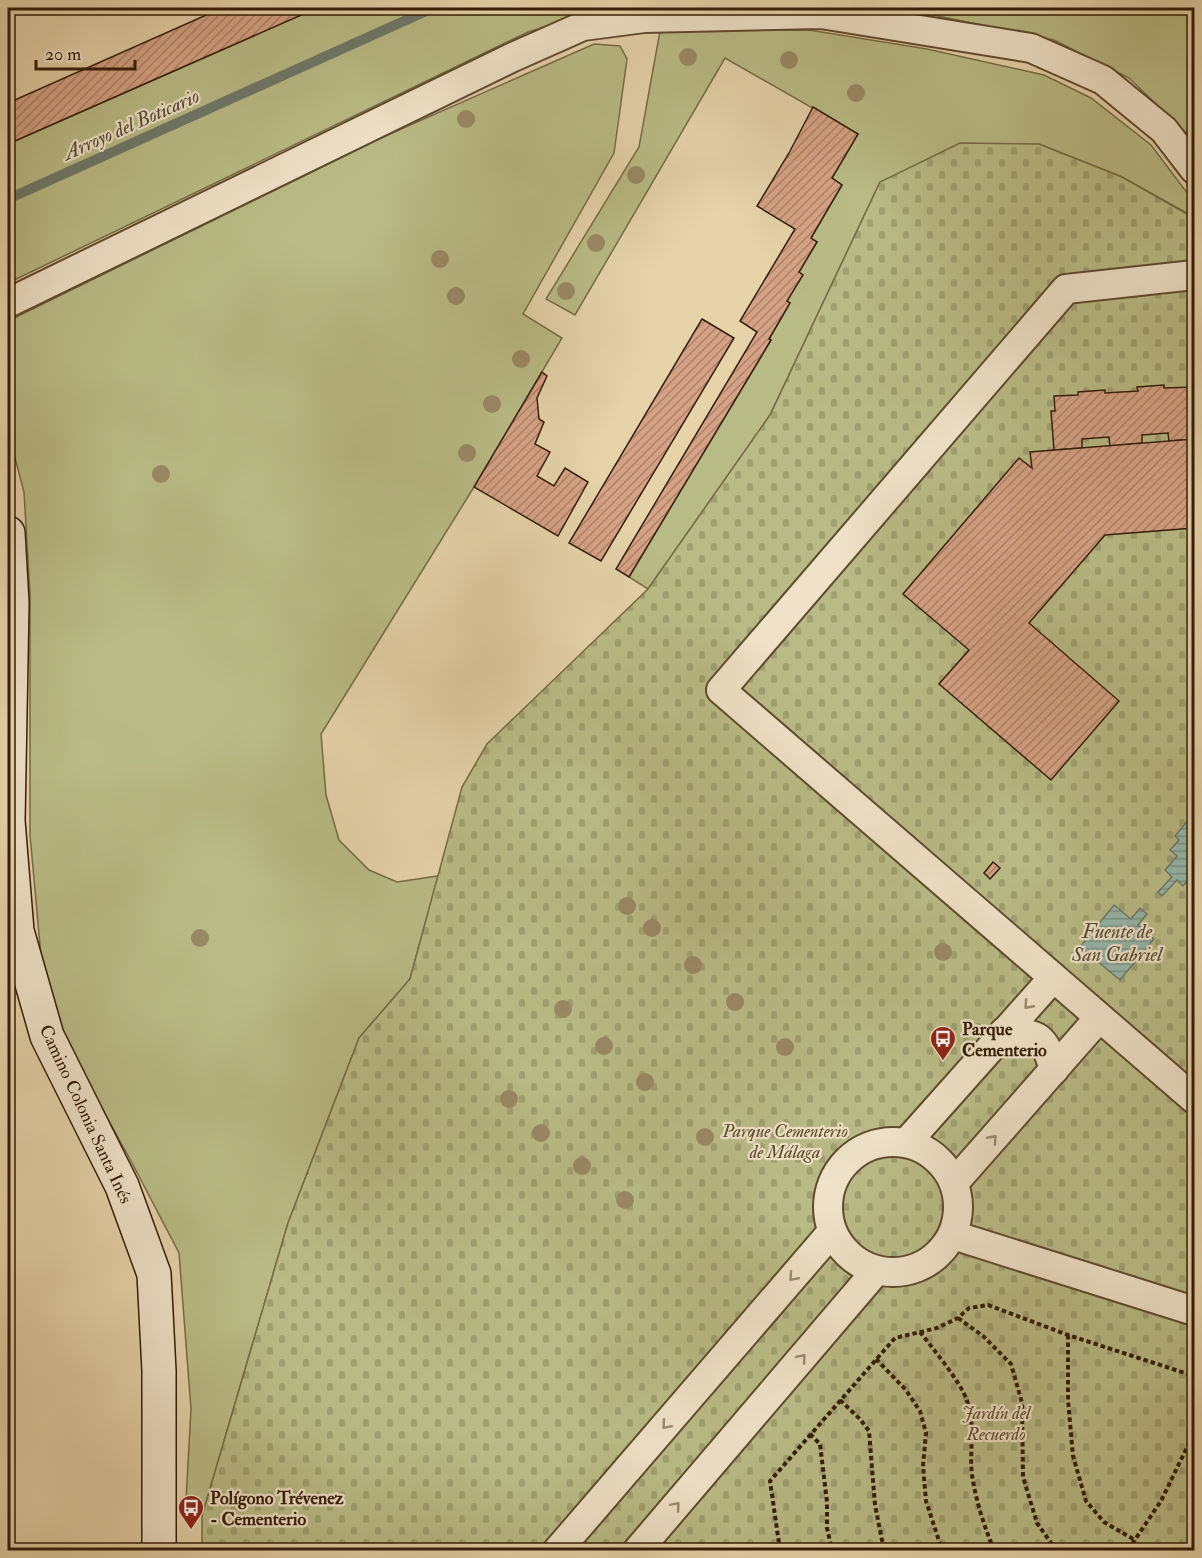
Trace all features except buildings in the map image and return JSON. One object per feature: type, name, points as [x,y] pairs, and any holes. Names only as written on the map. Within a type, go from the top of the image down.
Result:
[{"type":"main road","name":"Camino Colonia Santa Inés","points":[[8,533],[12,603],[8,821],[17,931],[47,1036],[122,1186],[154,1274],[159,1371],[159,1551]]},
{"type":"street","points":[[8,303],[510,58],[583,26],[644,18],[821,14],[1031,48],[1103,80],[1164,130],[1194,169]]},
{"type":"street","points":[[1194,275],[1066,289],[721,690],[1194,1099]]},
{"type":"street","points":[[907,1142],[1053,978]]},
{"type":"street","points":[[954,1183],[1099,1018]]},
{"type":"street","points":[[1004,1032],[1031,1034],[1047,1046],[1054,1070]]},
{"type":"street","points":[[881,1142],[907,1142],[936,1157],[954,1183],[958,1209],[953,1235],[934,1259],[906,1272],[876,1271],[849,1257],[831,1233],[827,1199],[839,1168],[858,1151],[881,1142]]},
{"type":"street","points":[[558,1551],[831,1233]]},
{"type":"street","points":[[953,1235],[1194,1311]]},
{"type":"street","points":[[638,1551],[876,1271]]},
{"type":"path","points":[[780,1551],[770,1480],[895,1338],[937,1328],[958,1318],[969,1308],[988,1305],[1068,1335],[1194,1376]]},
{"type":"path","points":[[958,1318],[983,1336],[1011,1364],[1022,1403],[1023,1478],[1037,1523],[1056,1551]]},
{"type":"path","points":[[920,1332],[967,1400],[972,1428],[972,1473],[977,1502],[994,1551]]},
{"type":"path","points":[[1068,1335],[1068,1400],[1073,1456],[1086,1501],[1104,1522],[1135,1540]]},
{"type":"path","points":[[876,1359],[906,1390],[920,1411],[926,1433],[923,1466],[926,1501],[942,1551]]},
{"type":"path","points":[[840,1400],[860,1419],[868,1431],[875,1505],[884,1551]]},
{"type":"path","points":[[1128,1551],[1161,1501],[1194,1433]]},
{"type":"path","points":[[810,1434],[820,1444],[827,1502],[827,1528],[832,1551]]},
{"type":"path","points":[[1191,1441],[1194,1447]]},
{"type":"green space","points":[[317,8],[607,8],[528,32],[8,283],[8,144]]},
{"type":"green space","points":[[899,8],[1194,8],[1194,140],[1129,78],[1054,40]]},
{"type":"green space","points":[[809,30],[927,49],[1044,75],[1091,98],[1151,145],[1194,202],[1194,214],[1192,216],[1122,177],[1039,144],[880,182],[770,415],[648,589],[629,577],[771,340],[769,339],[790,303],[787,301],[799,272],[817,242],[811,238],[842,185],[832,178],[858,134],[725,58],[575,315],[546,299],[639,147],[660,31]]},
{"type":"green space","points":[[594,44],[620,46],[627,59],[614,153],[523,314],[562,338],[474,487],[321,734],[326,795],[339,840],[369,870],[397,882],[438,876],[410,979],[359,1038],[288,1223],[202,1516],[185,1519],[191,1409],[179,1253],[67,1045],[41,956],[30,835],[30,594],[24,492],[8,431],[8,321],[383,137]]},
{"type":"green space","name":"Parque Cementerio de Málaga","points":[[960,143],[1039,144],[1122,177],[1194,218],[1194,1550],[202,1550],[202,1516],[288,1223],[359,1038],[410,979],[462,787],[487,744],[648,589],[770,415],[880,182]]},
{"type":"water","name":"Fuente de San Gabriel","points":[[1194,813],[1194,873],[1183,886],[1177,880],[1162,896],[1158,892],[1172,877],[1165,870],[1177,856],[1170,850],[1179,840],[1175,836]]},
{"type":"water","name":"Fuente de San Gabriel","points":[[1114,905],[1131,919],[1140,908],[1147,914],[1138,925],[1154,939],[1120,980],[1080,947]]},
{"type":"waterway","name":"Arroyo del Boticario","points":[[8,199],[433,8]]},
{"type":"place","name":"Parque Cementerio","points":[[943,1062]]},
{"type":"place","name":"Polígono Trévenez - Cementerio","points":[[191,1531]]},
{"type":"park label","name":"Jardín del Recuerdo","points":[[996,1423]]}]
